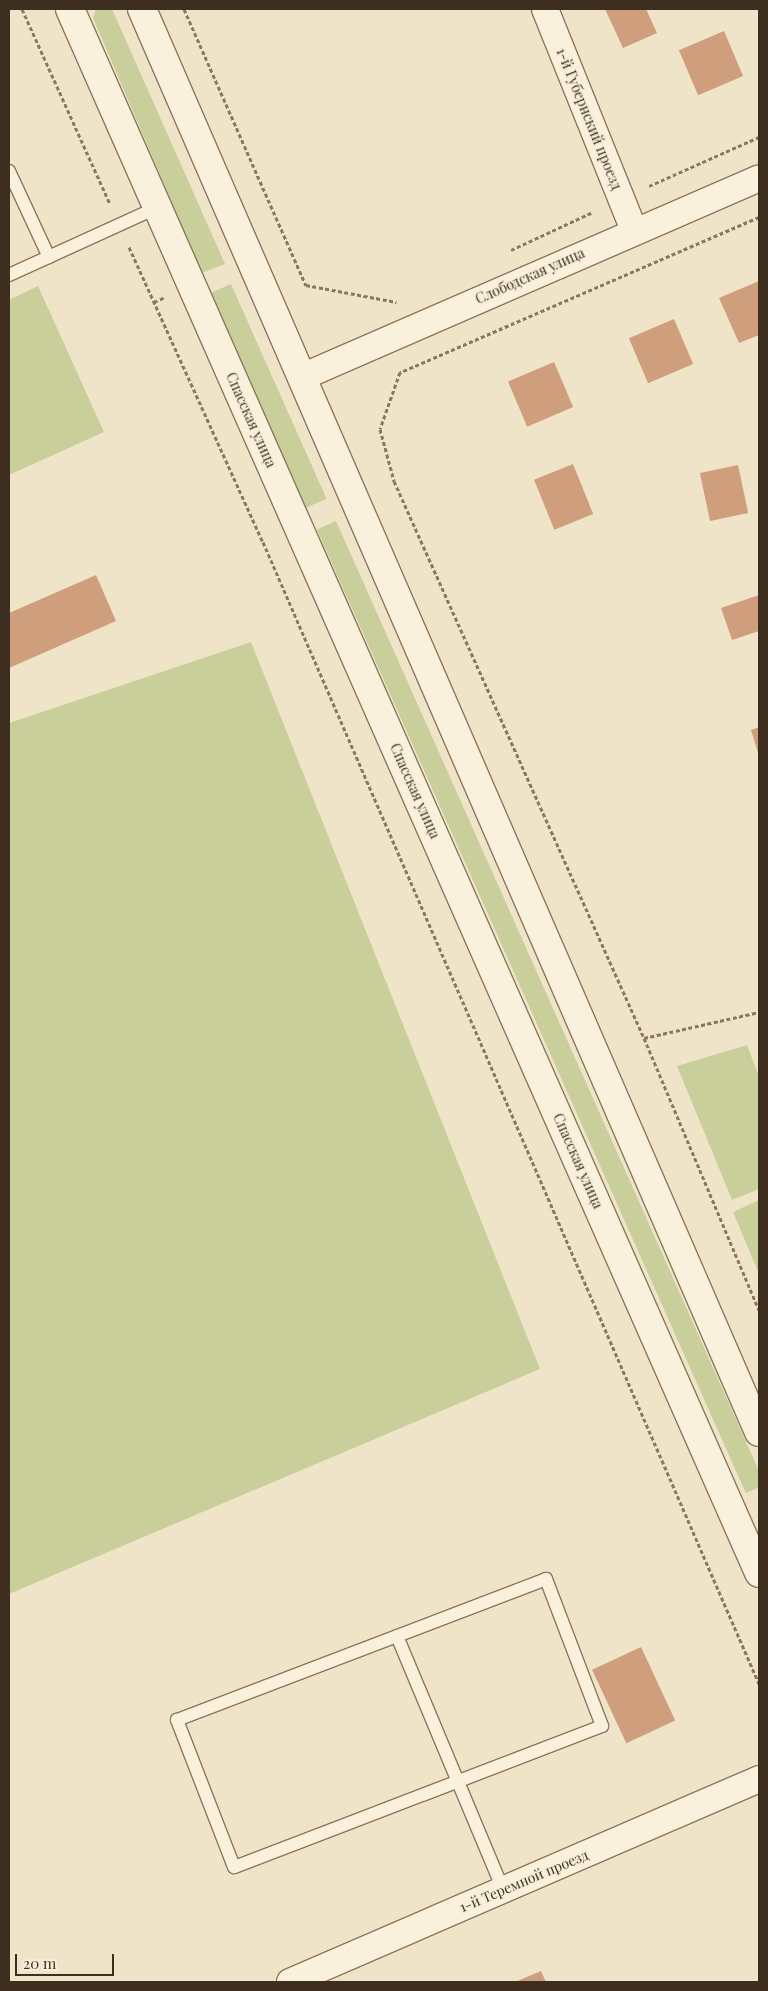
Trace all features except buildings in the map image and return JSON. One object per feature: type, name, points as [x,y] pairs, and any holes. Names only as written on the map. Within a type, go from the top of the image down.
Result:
[{"type":"street","name":"Спасская улица","points":[[70,9],[759,1573]]},
{"type":"street","points":[[142,9],[759,1432]]},
{"type":"street","name":"1-й Губернский проезд","points":[[545,9],[634,230]]},
{"type":"street","name":"Слободская улица","points":[[302,377],[634,230],[759,178]]},
{"type":"street","name":"1-й Теремной проезд","points":[[290,1982],[759,1779]]},
{"type":"lane","points":[[9,171],[49,257]]},
{"type":"lane","points":[[9,275],[158,207]]},
{"type":"lane","points":[[546,1579],[602,1726],[456,1780],[234,1867],[177,1720],[397,1636],[546,1579]]},
{"type":"lane","points":[[397,1636],[502,1890]]},
{"type":"path","points":[[22,9],[263,542],[759,1684]]},
{"type":"path","points":[[184,9],[306,285],[399,302],[429,360]]},
{"type":"path","points":[[506,253],[759,137]]},
{"type":"path","points":[[759,217],[400,372],[380,429],[394,481],[644,1038],[759,1310]]},
{"type":"path","points":[[644,1038],[759,1012]]},
{"type":"green space","points":[[96,9],[112,9],[225,264],[202,273],[93,18]]},
{"type":"green space","points":[[231,284],[327,499],[306,508],[210,293]]},
{"type":"green space","points":[[38,286],[104,432],[9,475],[9,300]]},
{"type":"green space","points":[[336,521],[759,1471],[759,1488],[746,1493],[317,530]]},
{"type":"green space","points":[[251,642],[540,1369],[9,1594],[9,723]]},
{"type":"green space","points":[[747,1045],[759,1077],[759,1189],[732,1200],[677,1066]]},
{"type":"green space","points":[[759,1200],[759,1274],[733,1212]]}]
